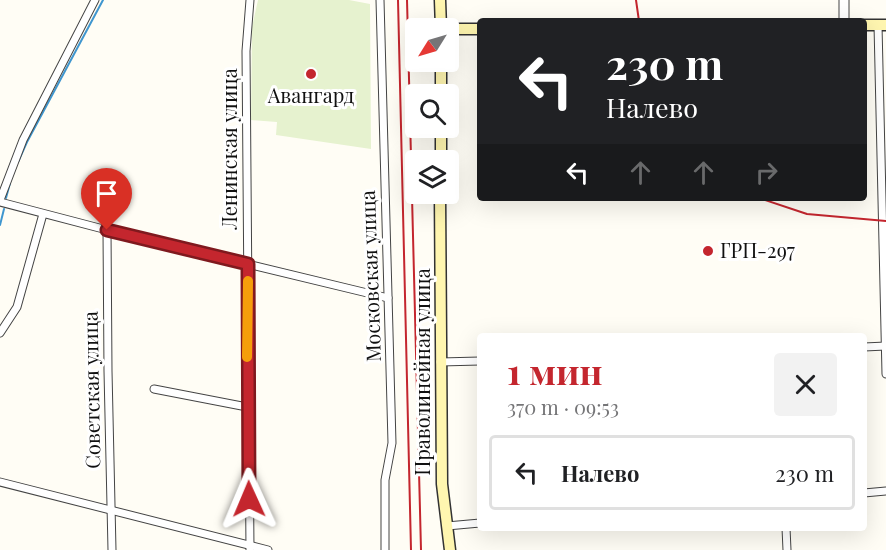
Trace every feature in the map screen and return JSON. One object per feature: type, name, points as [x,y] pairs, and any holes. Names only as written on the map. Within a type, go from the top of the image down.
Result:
[{"type":"main road","points":[[440,0],[441,18]]},
{"type":"main road","points":[[459,29],[477,29]]},
{"type":"main road","name":"Праволинейная улица","points":[[440,204],[442,484],[450,550]]},
{"type":"street","points":[[95,0],[23,140],[0,201],[43,214],[388,298]]},
{"type":"street","name":"Ленинская улица","points":[[250,0],[246,51],[247,407],[250,548]]},
{"type":"street","points":[[373,0],[380,0]]},
{"type":"street","name":"Московская улица","points":[[380,0],[392,443],[385,480],[385,550]]},
{"type":"street","points":[[844,0],[844,18]]},
{"type":"street","points":[[882,25],[886,374]]},
{"type":"street","points":[[0,333],[17,307],[43,214]]},
{"type":"street","name":"Советская улица","points":[[107,230],[112,550]]},
{"type":"street","points":[[867,347],[886,346]]},
{"type":"street","points":[[440,362],[477,361]]},
{"type":"street","points":[[154,389],[247,407]]},
{"type":"street","points":[[0,482],[250,548],[268,550]]},
{"type":"street","points":[[867,493],[886,491]]},
{"type":"street","points":[[447,526],[477,523]]},
{"type":"street","points":[[786,531],[787,550]]},
{"type":"green space","name":"Авангард","points":[[258,0],[349,0],[370,4],[371,149],[276,135],[277,122],[251,120],[252,27]]},
{"type":"waterway","points":[[18,162],[103,0]]},
{"type":"waterway","points":[[6,198],[10,183]]},
{"type":"waterway","points":[[0,225],[4,209]]},
{"type":"railway","points":[[398,0],[411,550]]},
{"type":"railway","points":[[407,0],[421,550]]},
{"type":"railway","points":[[636,0],[639,18]]},
{"type":"railway","points":[[768,201],[807,214],[886,221]]},
{"type":"slow traffic","points":[[247,357],[248,281]]},
{"type":"place","name":"Авангард","points":[[311,74]]},
{"type":"place","name":"ГРП-297","points":[[708,251]]},
{"type":"route","points":[[107,230],[248,264],[249,499]]}]
